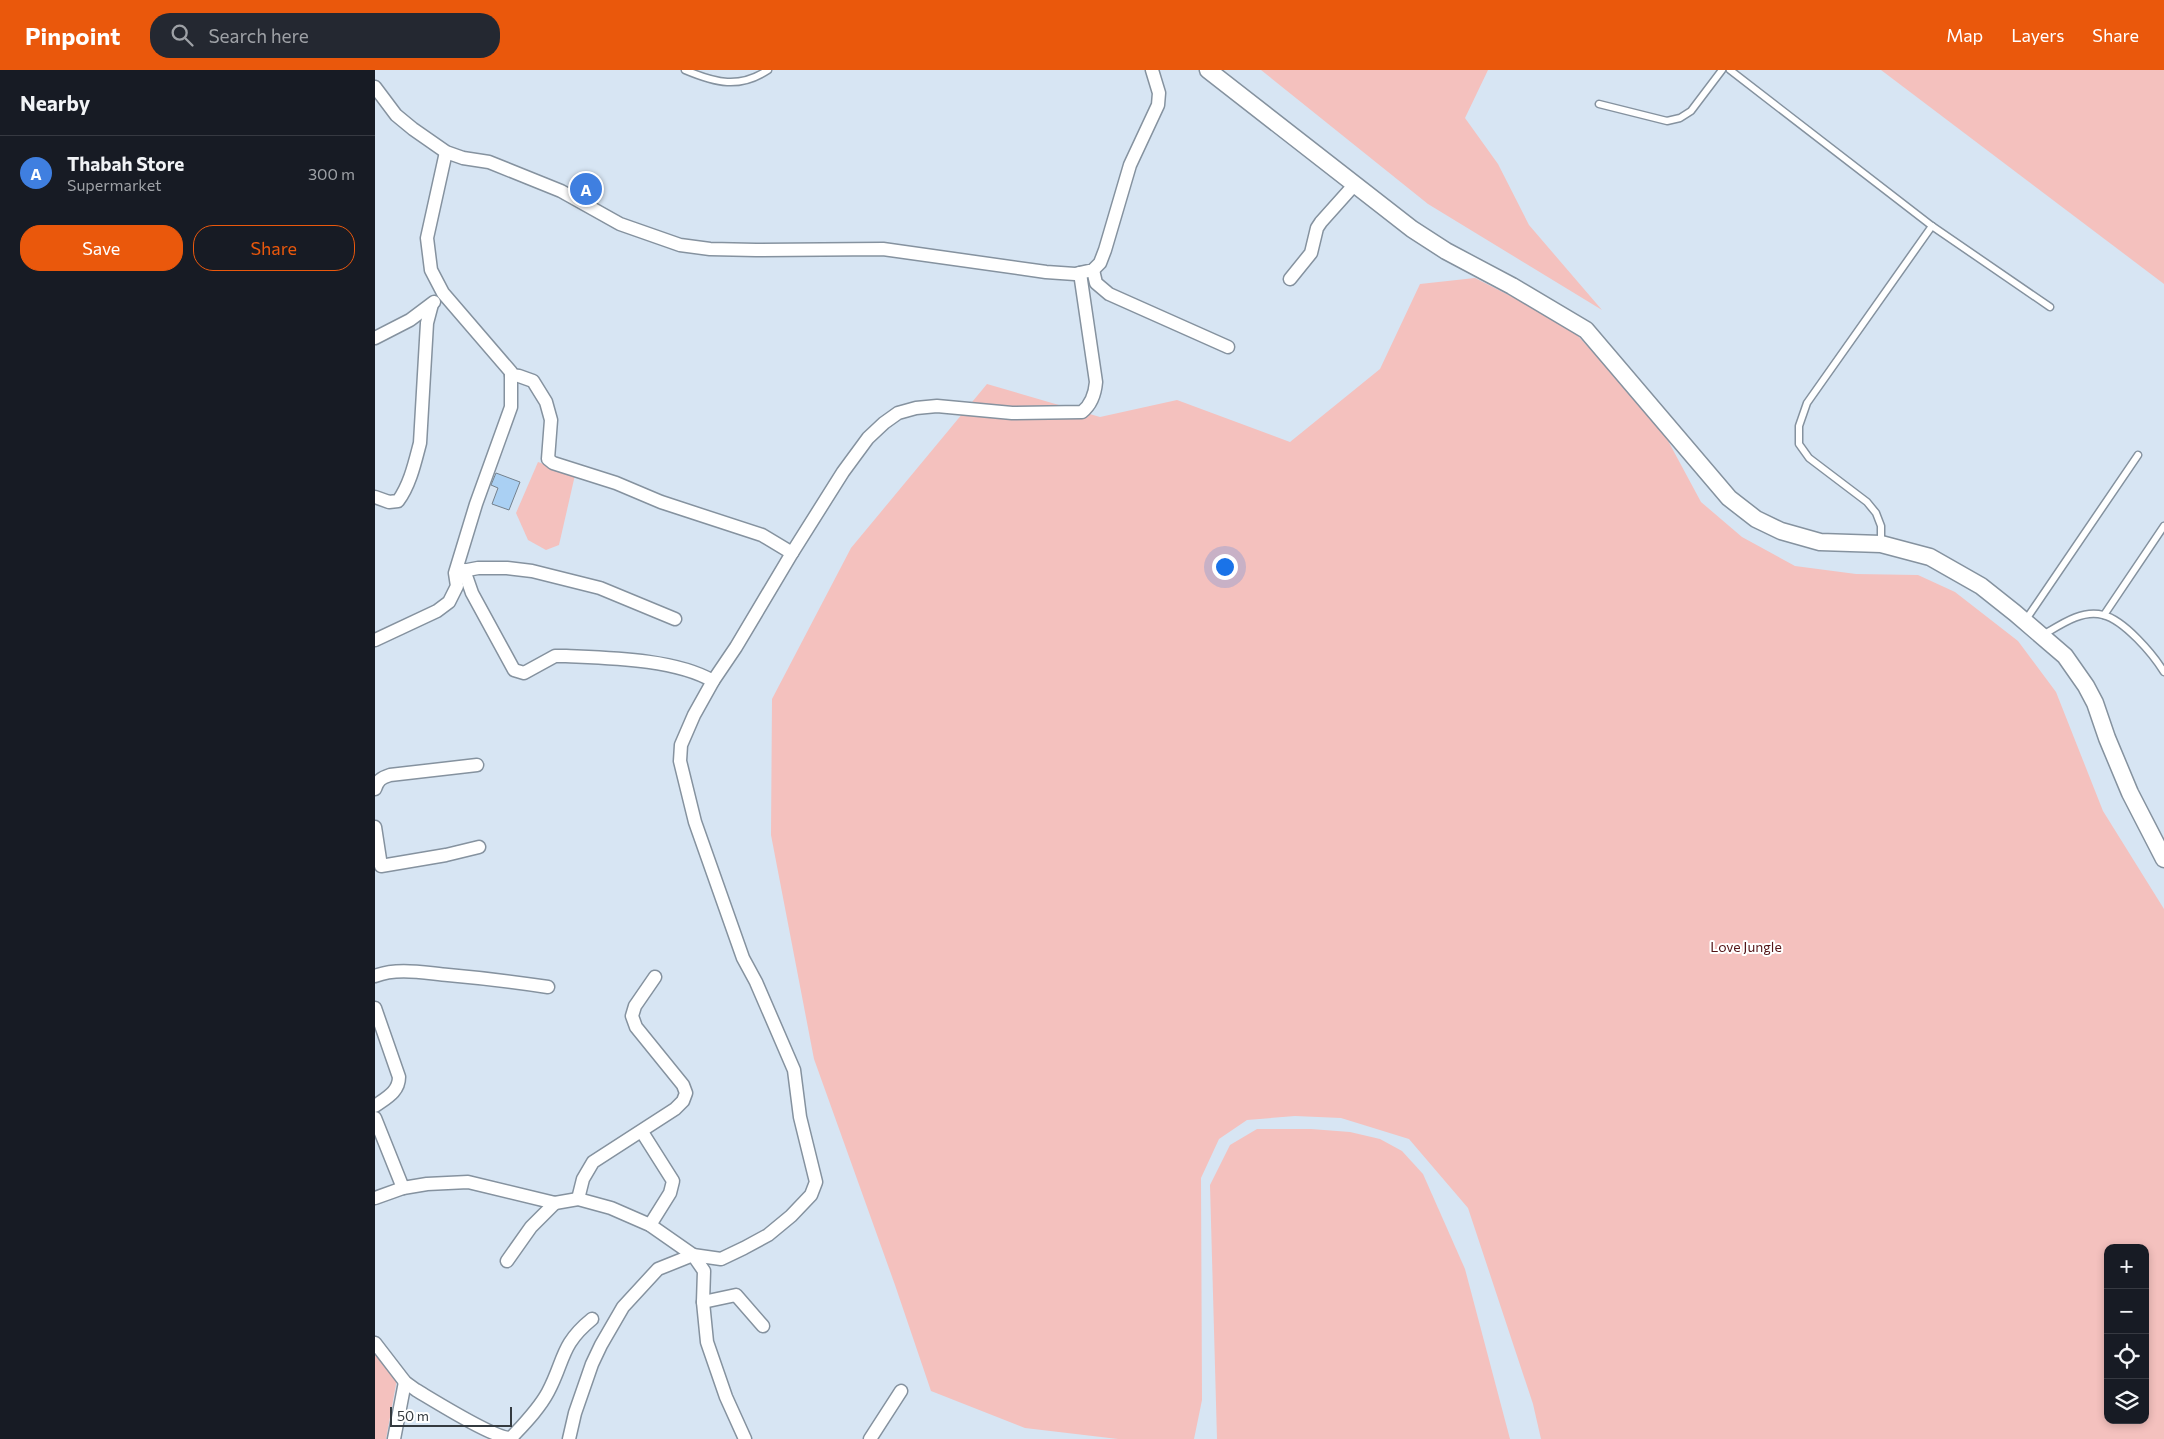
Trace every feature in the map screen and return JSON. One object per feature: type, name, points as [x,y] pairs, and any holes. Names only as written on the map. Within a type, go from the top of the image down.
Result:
[{"type":"street","points":[[375,87],[396,115],[446,152],[463,158],[489,162],[561,191],[620,224],[680,245],[710,249],[755,250],[883,249],[1046,272],[1080,273],[1093,270],[1100,263],[1130,165],[1158,105],[1159,93],[1152,70]]},
{"type":"street","points":[[1208,70],[1413,229],[1446,251],[1512,286],[1586,330],[1729,498],[1756,519],[1781,531],[1820,542],[1881,544],[1930,557],[1981,586],[2042,636],[2065,656],[2086,686],[2095,703],[2107,738],[2131,793],[2164,859]]},
{"type":"street","points":[[375,640],[437,611],[449,602],[457,586],[479,495],[511,407],[511,372],[443,293],[431,270],[427,238],[446,152]]},
{"type":"street","points":[[1290,279],[1311,253],[1317,228],[1321,222],[1355,184]]},
{"type":"street","points":[[1093,270],[1096,283],[1109,294],[1228,347]]},
{"type":"street","points":[[569,1439],[575,1413],[591,1364],[613,1321],[658,1269],[693,1255],[721,1259],[768,1235],[791,1216],[811,1195],[816,1182],[800,1117],[794,1070],[756,982],[743,958],[695,822],[680,761],[681,745],[694,715],[792,552],[843,472],[869,438],[898,413],[916,408],[937,406],[1012,414],[1082,412],[1088,408],[1095,391],[1096,382],[1080,273]]},
{"type":"street","points":[[375,338],[397,327],[432,304],[443,293]]},
{"type":"street","points":[[375,497],[389,502],[399,501],[415,462],[420,443],[427,322],[432,304]]},
{"type":"street","points":[[511,375],[533,381],[547,402],[551,420],[548,459],[553,463],[617,483],[661,502],[761,535],[792,552]]},
{"type":"street","points":[[460,571],[507,568],[532,571],[600,588],[675,619]]},
{"type":"street","points":[[460,571],[504,648],[511,667],[518,673],[529,671],[555,656],[566,656],[639,661],[697,672],[713,681]]},
{"type":"street","points":[[375,790],[381,778],[390,775],[477,765]]},
{"type":"street","points":[[375,827],[378,866],[446,855],[479,847]]},
{"type":"street","points":[[375,976],[384,973],[410,971],[499,979],[548,987]]},
{"type":"street","points":[[578,1199],[583,1179],[593,1162],[643,1132],[675,1109],[683,1101],[687,1093],[683,1085],[636,1027],[632,1016],[635,1006],[655,977]]},
{"type":"street","points":[[375,1008],[399,1077],[399,1084],[395,1091],[375,1106]]},
{"type":"street","points":[[375,1118],[403,1188]]},
{"type":"street","points":[[643,1132],[673,1181],[670,1194],[650,1225]]},
{"type":"street","points":[[375,1198],[403,1188],[427,1184],[468,1182],[555,1204],[578,1199],[611,1208],[650,1225],[693,1255],[704,1271],[703,1302],[707,1342],[726,1397],[745,1439]]},
{"type":"street","points":[[507,1261],[531,1227],[555,1204]]},
{"type":"street","points":[[703,1302],[731,1295],[736,1296],[763,1326]]},
{"type":"street","points":[[375,1342],[405,1382],[429,1399],[488,1432],[505,1439],[511,1438],[540,1405],[549,1391],[571,1339],[591,1319]]},
{"type":"street","points":[[394,1439],[405,1382]]},
{"type":"street","points":[[870,1439],[901,1391]]},
{"type":"lane","points":[[685,70],[723,83],[754,79],[768,70]]},
{"type":"lane","points":[[1599,104],[1667,121],[1680,118],[1691,112],[1722,70]]},
{"type":"lane","points":[[1729,70],[1932,226],[2050,307]]},
{"type":"lane","points":[[1881,544],[1881,526],[1876,513],[1867,502],[1809,458],[1799,444],[1799,426],[1807,403],[1932,226]]},
{"type":"lane","points":[[2025,622],[2138,455]]},
{"type":"lane","points":[[2104,615],[2164,526]]},
{"type":"lane","points":[[2042,636],[2067,620],[2088,615],[2104,615],[2145,645],[2164,672]]},
{"type":"green space","points":[[1261,70],[1488,70],[1465,118],[1498,164],[1529,225],[1602,310],[1428,204]]},
{"type":"green space","points":[[1881,70],[2164,70],[2164,284]]},
{"type":"green space","name":"Love Jungle","points":[[1475,278],[1568,325],[1659,424],[1701,502],[1742,537],[1795,566],[1856,574],[1918,575],[1955,592],[2018,641],[2056,692],[2103,811],[2164,909],[2164,1439],[1541,1439],[1533,1404],[1468,1208],[1409,1139],[1341,1118],[1295,1116],[1247,1120],[1219,1139],[1201,1178],[1202,1400],[1194,1439],[1118,1439],[1025,1428],[931,1391],[814,1059],[771,835],[772,699],[851,548],[987,384],[1100,417],[1177,400],[1290,442],[1380,369],[1420,284]]},
{"type":"green space","points":[[538,462],[575,475],[559,545],[546,550],[528,540],[516,513]]},
{"type":"green space","points":[[1257,1129],[1311,1129],[1350,1132],[1380,1139],[1402,1151],[1423,1174],[1465,1269],[1510,1439],[1217,1439],[1210,1185],[1230,1145]]},
{"type":"green space","points":[[375,1350],[397,1379],[386,1439],[375,1439]]},
{"type":"building","points":[[496,473],[520,482],[509,510],[492,504],[498,488],[491,485]]},
{"type":"place","name":"Thabah Store","points":[[586,189]]}]
